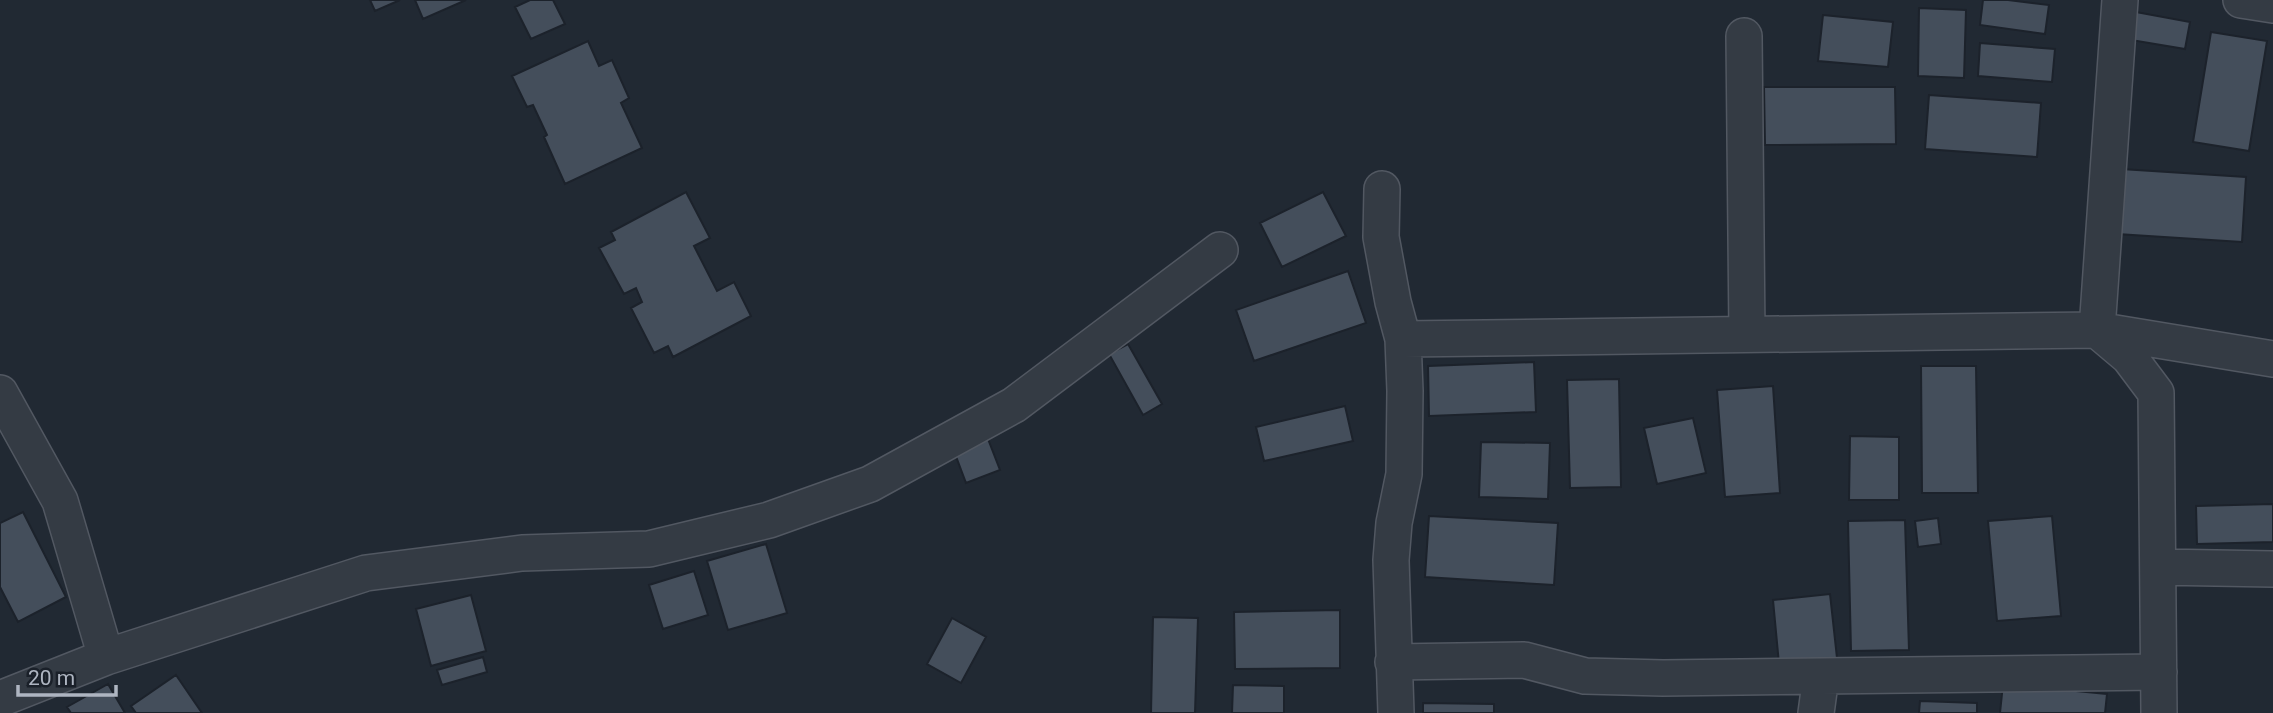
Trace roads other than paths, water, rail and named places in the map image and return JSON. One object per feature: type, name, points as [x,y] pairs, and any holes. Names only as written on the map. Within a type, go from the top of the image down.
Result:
[{"type":"street","points":[[2096,330],[2120,0]]},
{"type":"street","points":[[2241,0],[2273,5]]},
{"type":"street","points":[[1744,36],[1747,334]]},
{"type":"street","points":[[1382,189],[1381,237],[1403,339],[1404,474],[1394,523],[1391,560],[1396,713]]},
{"type":"street","points":[[0,699],[106,657],[366,573],[523,553],[649,549],[769,520],[870,484],[1014,405],[1220,250]]},
{"type":"street","points":[[2096,330],[2129,357],[2156,393],[2159,713]]},
{"type":"street","points":[[1403,339],[2096,330],[2273,359]]},
{"type":"street","points":[[0,393],[60,501],[106,657]]},
{"type":"street","points":[[2158,568],[2273,569]]},
{"type":"street","points":[[1393,663],[1524,660],[1585,676],[2159,672]]},
{"type":"street","points":[[1816,713],[1821,676]]}]
